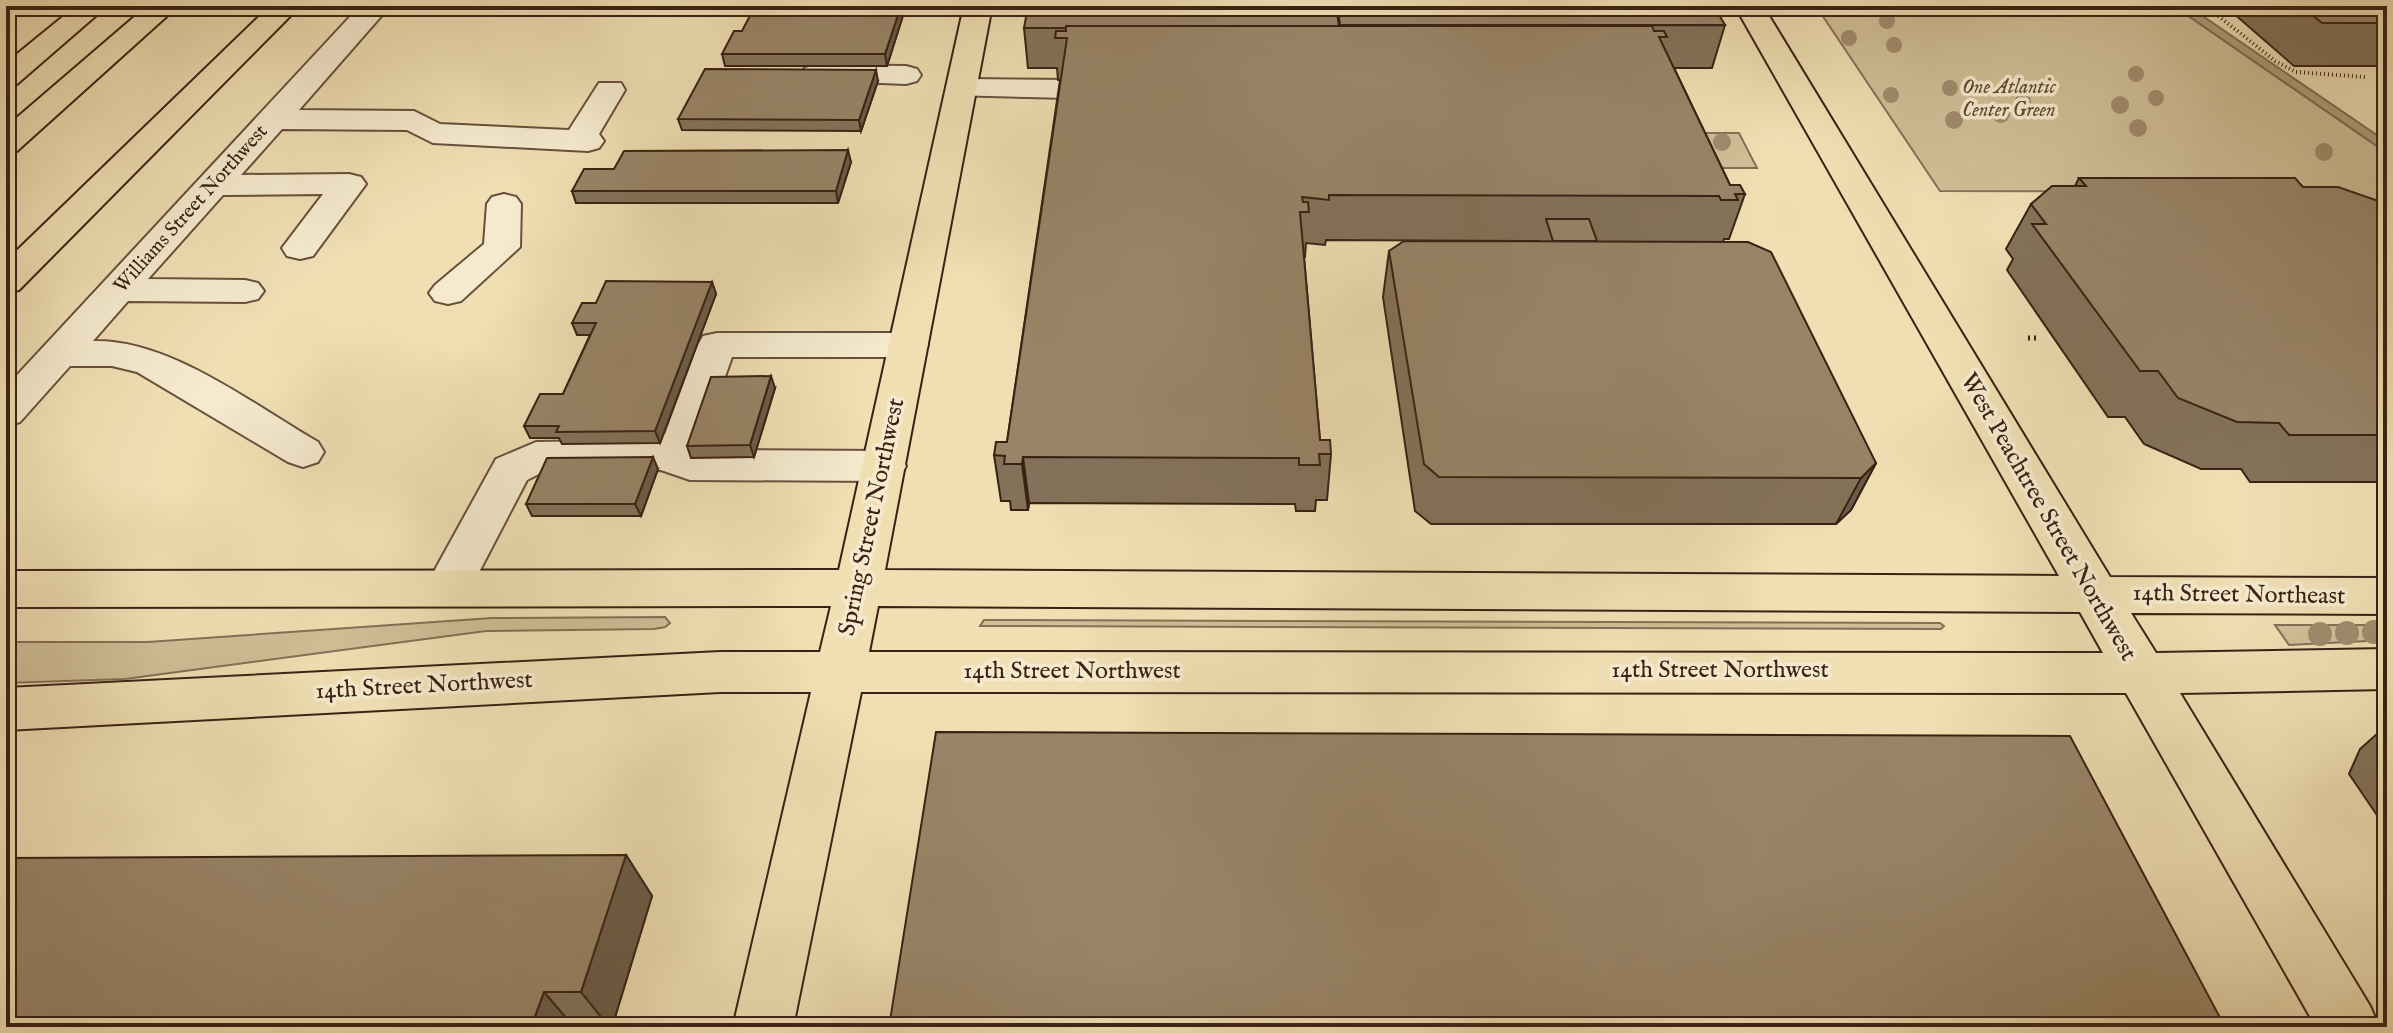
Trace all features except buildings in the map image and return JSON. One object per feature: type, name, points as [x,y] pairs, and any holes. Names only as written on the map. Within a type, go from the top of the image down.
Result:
[{"type":"main road","points":[[6,78],[93,6]]},
{"type":"main road","points":[[6,144],[164,6]]},
{"type":"main road","points":[[6,282],[286,6]]},
{"type":"main road","name":"Spring Street Northwest","points":[[763,1027],[885,466],[978,6]]},
{"type":"main road","name":"West Peachtree Street Northwest","points":[[1749,6],[2349,1027]]},
{"type":"main road","points":[[6,589],[449,586],[2092,593]]},
{"type":"main road","name":"14th Street Northeast","points":[[2092,593],[2387,596]]},
{"type":"main road","points":[[2139,671],[2279,673],[2387,669]]},
{"type":"main road","name":"14th Street Northwest","points":[[6,709],[720,672],[2139,671]]},
{"type":"street","name":"Williams Street Northwest","points":[[6,412],[376,6]]},
{"type":"street","points":[[781,74],[906,75]]},
{"type":"street","points":[[961,88],[1069,89]]},
{"type":"street","points":[[272,119],[414,121],[433,133],[584,140],[610,90]]},
{"type":"street","points":[[213,185],[349,184],[300,248]]},
{"type":"street","points":[[448,293],[502,247],[504,204]]},
{"type":"street","points":[[118,290],[245,291]]},
{"type":"street","points":[[665,455],[683,442],[717,345],[909,345]]},
{"type":"street","points":[[60,354],[112,353],[150,362],[303,452]]},
{"type":"street","points":[[449,586],[511,470],[522,461],[536,457],[665,455],[690,465],[885,466]]},
{"type":"path","points":[[2206,6],[2275,61],[2296,72],[2365,77]]},
{"type":"path","points":[[2028,338],[2040,338]]},
{"type":"green space","name":"One Atlantic Center Green","points":[[1816,6],[2174,6],[2387,153],[2387,247],[2330,192],[1940,191]]},
{"type":"green space","points":[[1699,133],[1739,133],[1757,168],[1716,168]]},
{"type":"green space","points":[[665,617],[670,623],[654,629],[486,631],[125,679],[6,683],[6,642],[148,642],[492,618]]},
{"type":"green space","points":[[984,620],[1940,623],[1944,626],[1941,629],[980,626]]},
{"type":"green space","points":[[2275,625],[2387,625],[2387,640],[2289,645]]},
{"type":"shaded area","points":[[2174,6],[2188,6],[2387,142],[2387,153]]}]
